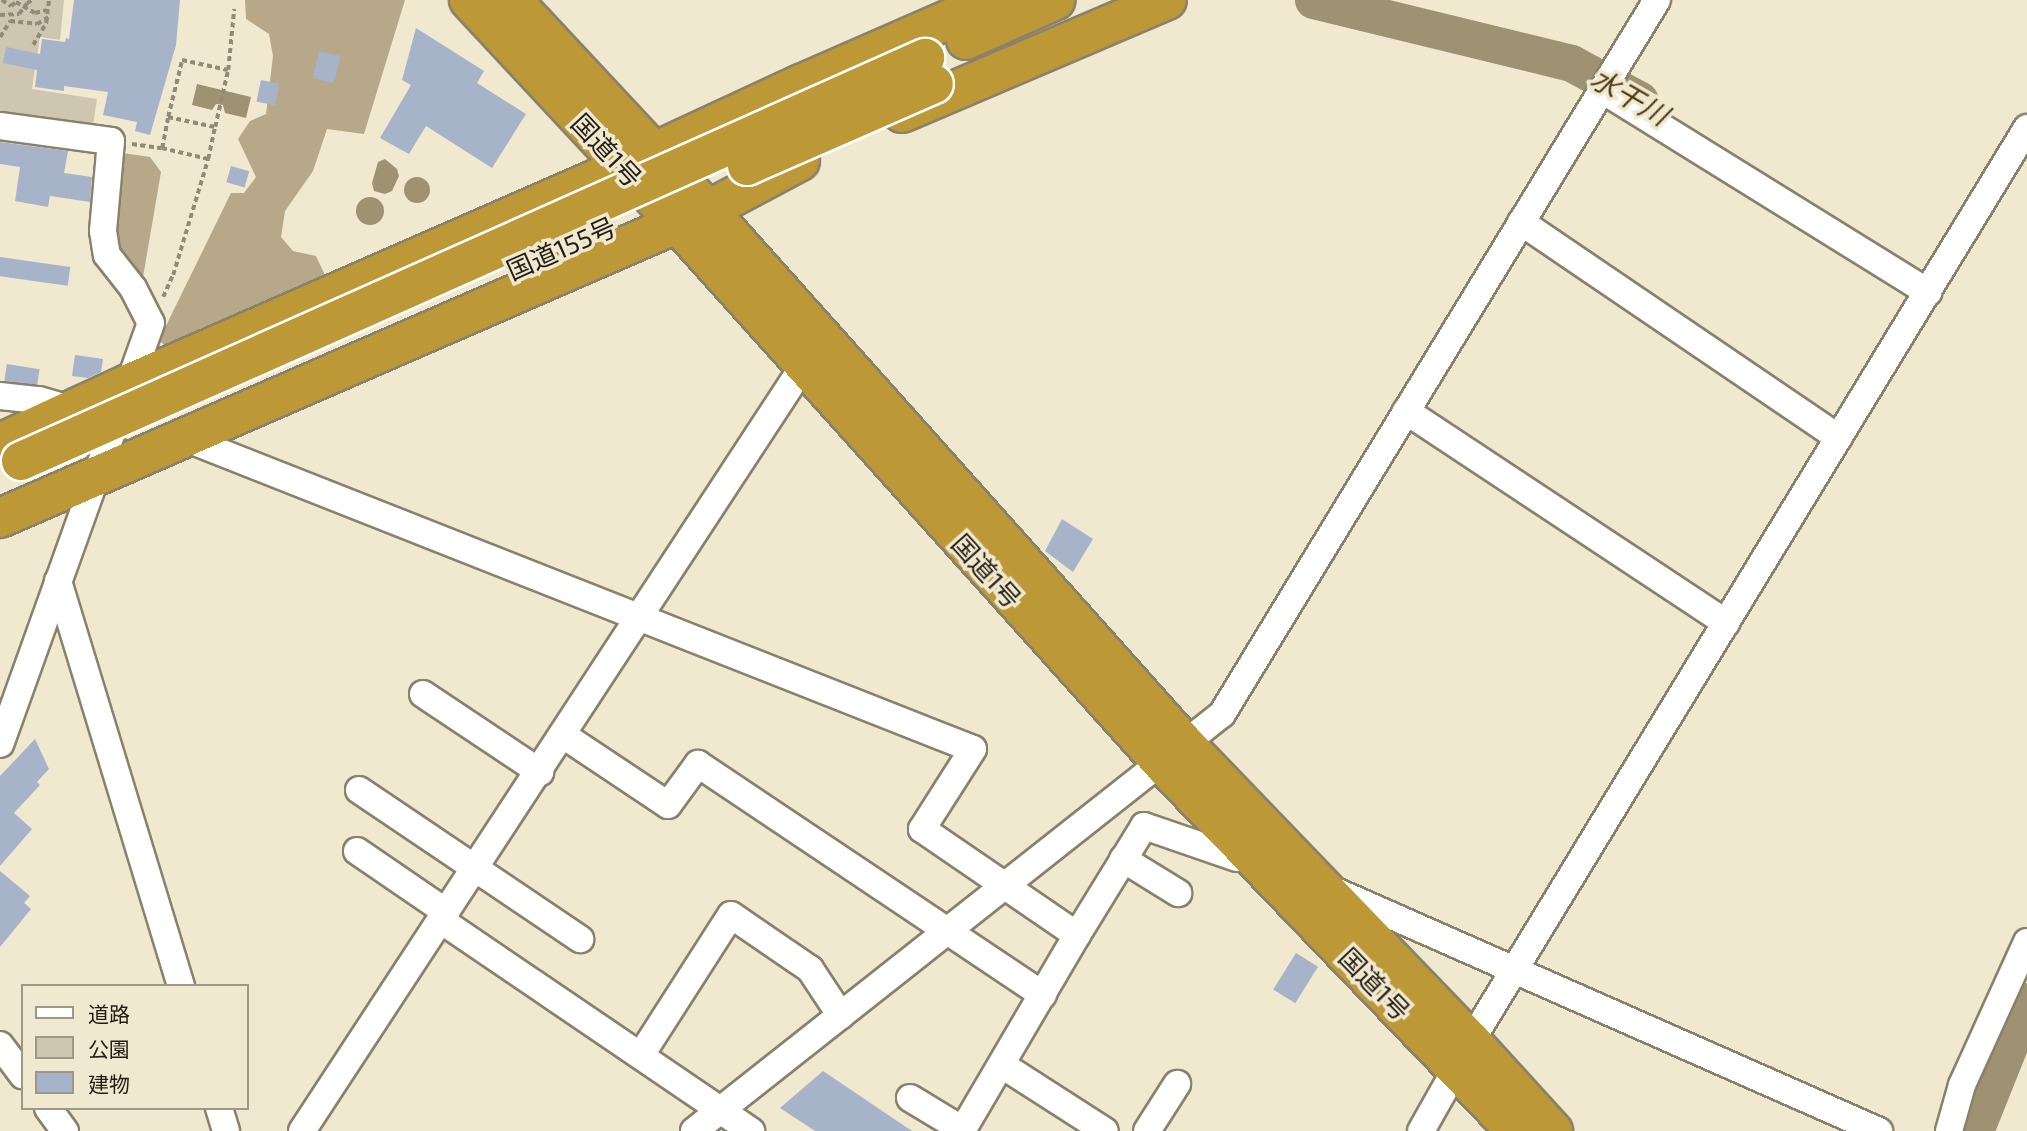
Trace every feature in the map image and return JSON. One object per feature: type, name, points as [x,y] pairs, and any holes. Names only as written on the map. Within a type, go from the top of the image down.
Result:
[{"type":"highway","name":"国道1号","points":[[470,0],[638,159],[692,216],[1173,753],[1322,885],[1464,1055],[1516,1131]]},
{"type":"highway","name":"国道1号","points":[[512,0],[638,159]]},
{"type":"highway","points":[[10,470],[73,410],[993,0]]},
{"type":"highway","name":"国道155号","points":[[930,71],[1056,0]]},
{"type":"highway","name":"国道155号","points":[[10,470],[930,71],[1122,0]]},
{"type":"highway","points":[[0,518],[692,216],[854,134],[1167,0]]},
{"type":"highway","name":"国道1号","points":[[692,216],[804,365],[1464,1055],[1553,1131]]},
{"type":"street","points":[[694,1131],[1222,714],[1657,0]]},
{"type":"street","points":[[1602,90],[1928,292]]},
{"type":"street","points":[[0,126],[111,141],[103,231],[107,255],[133,288],[151,323],[96,475],[68,535],[58,581],[41,608],[2,733]]},
{"type":"street","points":[[1421,1131],[1515,969],[2027,128]]},
{"type":"street","points":[[1521,222],[1839,438]]},
{"type":"street","points":[[302,1131],[540,772],[804,365]]},
{"type":"street","points":[[0,396],[39,400],[73,410]]},
{"type":"street","points":[[1406,411],[1726,622]]},
{"type":"street","points":[[182,437],[973,749],[922,829],[1077,935]]},
{"type":"street","points":[[58,581],[180,984]]},
{"type":"street","points":[[423,694],[540,772]]},
{"type":"street","points":[[563,735],[668,805],[698,764],[1043,995]]},
{"type":"street","points":[[359,790],[580,939]]},
{"type":"street","points":[[910,1098],[962,1130],[1144,826],[1237,858]]},
{"type":"street","points":[[357,851],[444,917],[751,1131]]},
{"type":"street","points":[[1124,859],[1178,893]]},
{"type":"street","points":[[1322,885],[1879,1131]]},
{"type":"street","points":[[641,1055],[731,915],[810,969],[841,1016]]},
{"type":"street","points":[[1949,1131],[1962,1085],[2027,942]]},
{"type":"street","points":[[0,1045],[21,1072]]},
{"type":"street","points":[[1002,1065],[1105,1131]]},
{"type":"street","points":[[1147,1131],[1177,1084]]},
{"type":"street","points":[[49,1110],[65,1131]]},
{"type":"street","points":[[220,1110],[226,1131]]},
{"type":"path","points":[[2,0],[11,6],[16,1],[35,13],[47,10]]},
{"type":"path","points":[[0,15],[19,14],[24,6],[33,0]]},
{"type":"path","points":[[33,45],[48,17],[49,0]]},
{"type":"path","points":[[151,323],[173,275],[208,159],[228,70],[234,9]]},
{"type":"path","points":[[0,37],[10,21],[37,24],[48,17]]},
{"type":"path","points":[[162,149],[183,60],[228,70]]},
{"type":"path","points":[[168,117],[215,127]]},
{"type":"path","points":[[111,141],[208,159]]},
{"type":"green space","points":[[0,0],[64,0],[60,40],[40,37],[32,89],[97,99],[92,132],[0,117]]},
{"type":"shaded area","points":[[245,0],[405,0],[364,134],[327,129],[313,171],[285,211],[281,237],[293,251],[316,256],[325,275],[319,286],[171,352],[159,340],[231,193],[244,193],[256,177],[238,139],[250,121],[266,114],[273,56],[269,34],[246,19]]},
{"type":"shaded area","points":[[197,84],[251,97],[246,118],[225,113],[223,105],[216,104],[212,110],[192,105]]},
{"type":"shaded area","points":[[123,153],[150,157],[161,172],[143,277],[136,283],[113,252]]},
{"type":"shaded area","points":[[385,159],[397,169],[399,176],[392,191],[385,194],[374,191],[372,183],[378,162]]},
{"type":"shaded area","points":[[417,177],[426,181],[430,190],[426,199],[417,203],[408,199],[404,190],[408,181]]},
{"type":"shaded area","points":[[370,197],[380,201],[384,211],[380,221],[370,225],[360,221],[356,211],[360,201]]},
{"type":"building","points":[[74,0],[180,0],[176,45],[150,135],[135,131],[137,122],[103,115],[108,92],[64,86],[64,91],[35,87],[37,70],[3,63],[6,47],[40,54],[42,39],[65,42],[66,38],[69,39]]},
{"type":"building","points":[[416,28],[484,71],[477,83],[526,114],[492,168],[426,126],[409,154],[380,138],[411,85],[402,80]]},
{"type":"building","points":[[319,51],[340,56],[334,83],[313,78]]},
{"type":"building","points":[[261,80],[280,84],[275,105],[256,102]]},
{"type":"building","points":[[0,142],[68,151],[64,173],[92,177],[90,202],[50,196],[48,207],[15,201],[20,167],[0,164]]},
{"type":"building","points":[[231,166],[249,171],[245,188],[226,182]]},
{"type":"building","points":[[0,257],[70,267],[68,286],[0,276]]},
{"type":"building","points":[[75,355],[103,359],[101,372],[88,378],[72,376]]},
{"type":"building","points":[[7,364],[40,369],[37,386],[4,381]]},
{"type":"building","points":[[1062,519],[1093,539],[1073,572],[1045,551]]},
{"type":"building","points":[[35,739],[49,769],[37,782],[40,785],[14,813],[32,829],[0,866],[0,776]]},
{"type":"building","points":[[0,871],[30,896],[24,903],[31,909],[0,947]]},
{"type":"building","points":[[1296,953],[1318,967],[1295,1003],[1273,989]]},
{"type":"building","points":[[823,1071],[912,1131],[815,1131],[780,1108]]},
{"type":"waterway","name":"水干川","points":[[1313,0],[1571,63],[1640,100]]},
{"type":"waterway","points":[[1975,1131],[2027,1001]]}]
